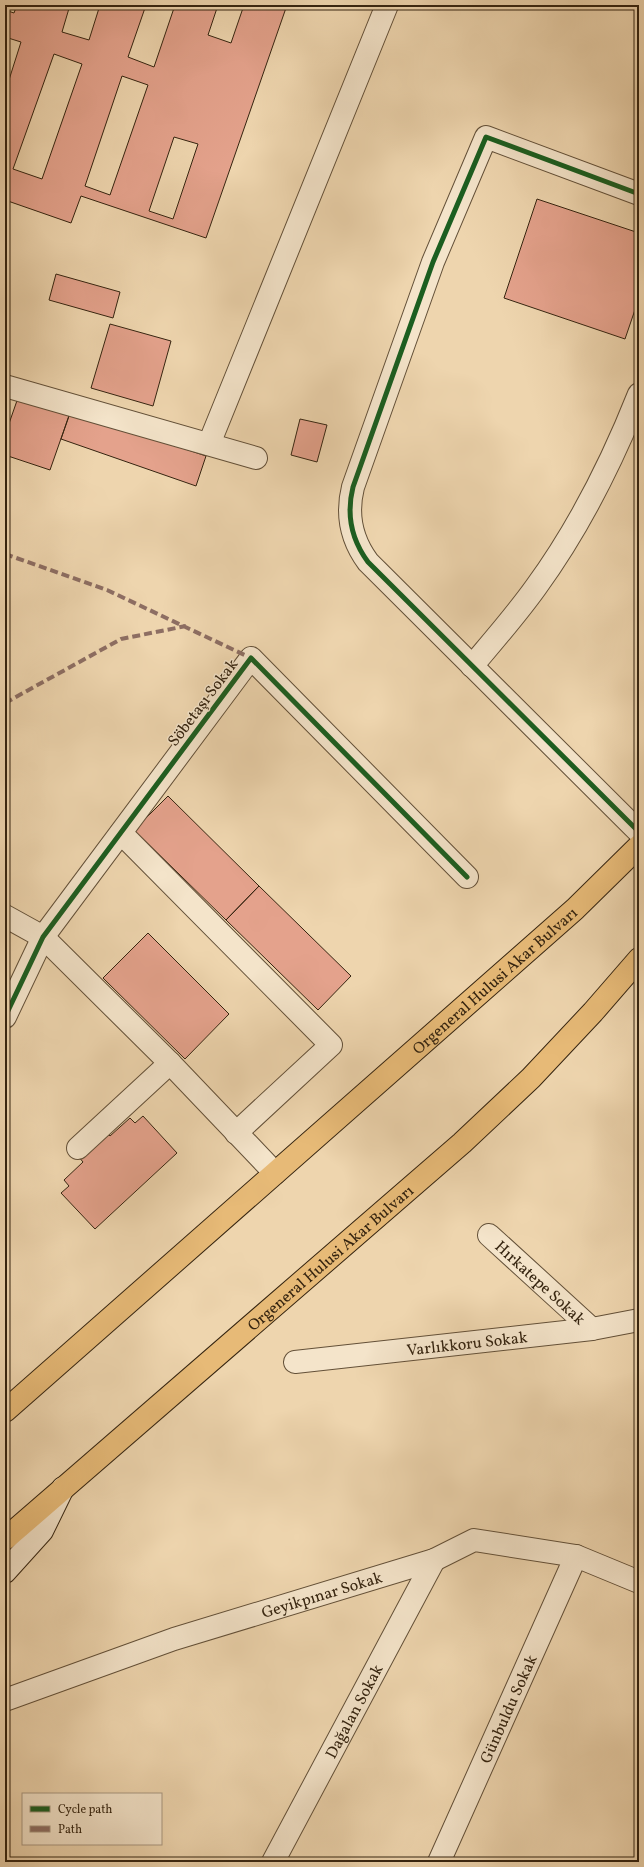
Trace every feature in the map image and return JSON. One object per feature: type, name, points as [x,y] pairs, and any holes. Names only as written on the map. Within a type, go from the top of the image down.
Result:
[{"type":"main road","name":"Orgeneral Hulusi Akar Bulvarı","points":[[5,1411],[575,909],[639,846]]},
{"type":"main road","name":"Orgeneral Hulusi Akar Bulvarı","points":[[5,1539],[462,1143],[531,1078],[593,1012],[639,959]]},
{"type":"street","points":[[209,444],[387,5]]},
{"type":"street","points":[[639,194],[486,137],[433,262],[353,487],[349,506],[350,525],[354,538],[360,551],[368,562],[639,832]]},
{"type":"street","points":[[5,386],[256,458]]},
{"type":"street","points":[[472,666],[510,622],[560,552],[604,474],[639,394]]},
{"type":"street","name":"Söbetaşı Sokak","points":[[5,1017],[43,937],[251,658],[467,877]]},
{"type":"street","points":[[121,833],[331,1045],[236,1133]]},
{"type":"street","points":[[5,916],[43,937],[170,1063],[275,1173]]},
{"type":"street","points":[[78,1148],[170,1063]]},
{"type":"street","name":"Hırkatepe Sokak","points":[[489,1236],[592,1329]]},
{"type":"street","name":"Varlıkkoru Sokak","points":[[295,1362],[592,1329],[639,1320]]},
{"type":"street","points":[[5,1572],[42,1531],[63,1488]]},
{"type":"street","name":"Geyikpınar Sokak","points":[[5,1700],[174,1639],[434,1560],[474,1540],[576,1556],[639,1582]]},
{"type":"street","name":"Günbuldu Sokak","points":[[439,1862],[576,1556]]},
{"type":"street","name":"Dağalan Sokak","points":[[273,1862],[434,1560]]},
{"type":"building","points":[[17,5],[70,5],[62,32],[89,40],[100,5],[146,5],[128,57],[154,67],[175,5],[218,5],[208,35],[231,43],[244,5],[287,5],[206,238],[81,196],[71,223],[5,200],[5,82],[8,83],[21,42],[5,37],[5,10],[14,13]],"holes":[[[54,54],[82,64],[42,179],[13,169]],[[122,76],[148,85],[110,195],[85,186]],[[174,137],[198,144],[173,219],[149,211]]]},
{"type":"building","points":[[537,199],[639,233],[639,298],[625,339],[504,298]]},
{"type":"building","points":[[56,274],[120,292],[113,318],[49,300]]},
{"type":"building","points":[[110,324],[171,341],[153,406],[91,388]]},
{"type":"building","points":[[20,392],[71,410],[50,470],[5,455],[5,435]]},
{"type":"building","points":[[71,410],[206,456],[196,486],[61,439]]},
{"type":"building","points":[[300,419],[327,425],[317,462],[291,455]]},
{"type":"building","points":[[168,796],[259,886],[226,920],[134,830]]},
{"type":"building","points":[[259,886],[351,976],[318,1010],[226,920]]},
{"type":"building","points":[[148,933],[229,1014],[185,1059],[103,978]]},
{"type":"building","points":[[143,1116],[177,1153],[95,1229],[61,1193],[69,1186],[64,1180],[83,1162],[78,1156],[105,1131],[110,1136],[130,1118],[135,1123]]},
{"type":"marked path","points":[[5,554],[107,590],[251,658]]},
{"type":"marked path","points":[[5,703],[121,639],[186,626]]},
{"type":"cycle path","points":[[639,194],[486,137],[433,262],[353,487],[350,507],[350,517],[354,536],[368,562],[639,832]]},
{"type":"cycle path","points":[[5,1017],[43,937],[251,658],[467,877]]}]
